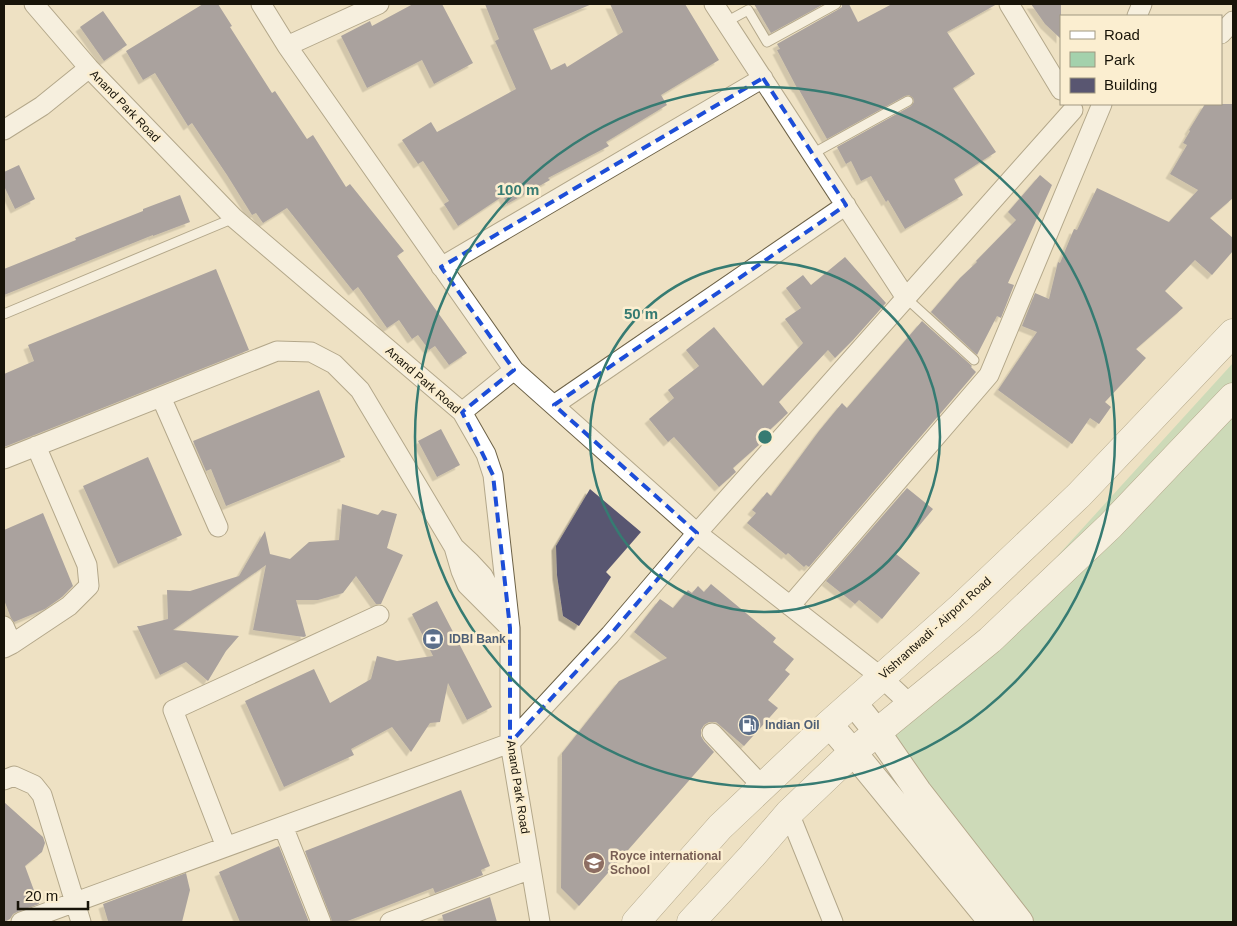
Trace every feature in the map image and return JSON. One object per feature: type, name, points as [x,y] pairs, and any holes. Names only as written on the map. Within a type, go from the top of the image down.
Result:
[{"type":"main road","name":"Vishrantwadi - Airport Road","points":[[636,922],[720,827],[829,724],[961,607],[1080,495],[1233,333]]},
{"type":"main road","points":[[691,922],[789,813],[853,752],[990,640],[1110,526],[1233,396]]},
{"type":"street","name":"Anand Park Road","points":[[34,4],[89,68],[234,218],[462,412],[486,454],[494,475],[510,628],[510,743],[540,922]]},
{"type":"street","points":[[261,4],[287,46],[514,370],[697,533],[880,677],[911,705]]},
{"type":"street","points":[[287,46],[379,4]]},
{"type":"street","points":[[714,4],[906,298]]},
{"type":"street","points":[[1008,4],[1060,88]]},
{"type":"street","points":[[1222,33],[1233,20]]},
{"type":"street","points":[[4,130],[42,106],[89,68]]},
{"type":"street","points":[[441,266],[763,78]]},
{"type":"street","points":[[790,606],[988,375],[1102,105]]},
{"type":"street","points":[[21,922],[510,743],[610,635],[697,533],[906,298],[1071,107],[1090,134]]},
{"type":"street","points":[[554,406],[846,205]]},
{"type":"street","points":[[4,459],[277,351],[311,352],[334,364],[360,390],[454,547],[467,585],[510,628]]},
{"type":"street","points":[[462,412],[514,370]]},
{"type":"street","points":[[161,397],[218,527]]},
{"type":"street","points":[[4,626],[8,646],[69,606],[89,586],[87,565],[36,446]]},
{"type":"street","points":[[226,847],[173,710],[379,615]]},
{"type":"street","points":[[853,702],[1020,922]]},
{"type":"street","points":[[829,724],[992,922]]},
{"type":"street","points":[[712,733],[763,787]]},
{"type":"street","points":[[4,780],[14,776],[34,784],[42,795],[81,922]]},
{"type":"street","points":[[789,813],[833,922]]},
{"type":"street","points":[[283,826],[321,922]]},
{"type":"street","points":[[390,922],[531,869]]},
{"type":"lane","points":[[726,22],[748,10],[767,42],[836,4]]},
{"type":"lane","points":[[812,154],[908,101]]},
{"type":"lane","points":[[4,314],[234,218]]},
{"type":"lane","points":[[906,298],[974,360]]},
{"type":"highlighted area","points":[[763,78],[846,205],[554,405],[697,533],[610,635],[510,743],[510,628],[493,475],[462,412],[514,370],[441,267]]},
{"type":"green space","points":[[1233,363],[1233,922],[1021,922],[888,742]]},
{"type":"building","points":[[203,4],[218,4],[232,26],[230,27],[272,93],[275,91],[307,139],[313,135],[346,187],[350,184],[404,251],[397,256],[467,353],[449,365],[435,346],[429,350],[418,335],[412,339],[399,320],[387,328],[358,287],[353,291],[287,208],[263,223],[256,213],[252,215],[192,123],[188,126],[155,73],[143,80],[126,51]]},
{"type":"building","points":[[413,4],[442,4],[473,63],[434,84],[422,60],[367,88],[341,36],[370,21],[372,26]]},
{"type":"building","points":[[485,4],[592,4],[533,29],[551,70],[565,63],[567,67],[623,32],[610,4],[685,4],[719,60],[661,95],[667,105],[606,142],[609,146],[548,178],[550,180],[507,204],[503,196],[458,226],[444,204],[449,201],[423,161],[418,164],[402,140],[431,122],[437,132],[516,89],[495,41],[499,39]]},
{"type":"building","points":[[754,4],[824,4],[771,33]]},
{"type":"building","points":[[842,4],[849,4],[858,22],[892,4],[997,4],[947,32],[975,74],[953,88],[996,152],[954,179],[963,195],[905,229],[871,176],[861,181],[851,161],[846,164],[837,147],[911,106],[914,102],[913,98],[909,95],[905,96],[827,139],[777,50],[780,49],[777,44],[839,9],[842,7]]},
{"type":"building","points":[[1031,4],[1061,4],[1060,38],[1045,24]]},
{"type":"building","points":[[103,11],[127,45],[104,61],[80,27]]},
{"type":"building","points":[[1233,104],[1233,198],[1210,218],[1233,238],[1233,251],[1212,275],[1195,260],[1165,291],[1183,308],[1136,349],[1146,358],[1105,402],[1111,407],[1099,424],[1090,418],[1072,444],[998,390],[1037,332],[1022,326],[1035,293],[1049,299],[1058,262],[1060,263],[1074,229],[1077,230],[1097,188],[1169,222],[1198,190],[1170,174],[1187,145],[1183,143],[1204,105]]},
{"type":"building","points":[[19,165],[35,199],[15,209],[4,186],[4,172]]},
{"type":"building","points":[[1040,175],[1052,185],[1008,283],[1014,285],[1001,318],[997,316],[977,355],[931,312],[960,278],[1016,220],[1008,212]]},
{"type":"building","points":[[180,195],[190,222],[4,295],[4,269]]},
{"type":"building","points":[[845,257],[886,303],[835,358],[828,350],[779,402],[788,413],[757,442],[759,445],[733,468],[736,472],[719,487],[674,437],[668,442],[649,419],[674,398],[668,390],[699,366],[686,350],[714,327],[763,386],[803,343],[785,319],[801,308],[786,288],[803,275],[811,285]]},
{"type":"building","points":[[216,269],[249,350],[4,447],[4,374],[34,361],[28,345]]},
{"type":"building","points":[[922,321],[972,366],[976,372],[809,567],[806,565],[804,567],[747,523],[756,513],[752,510],[767,492],[771,496],[842,403],[847,408]]},
{"type":"building","points":[[319,390],[345,457],[226,506],[211,469],[206,471],[193,441]]},
{"type":"building","points":[[441,429],[460,465],[437,477],[418,441]]},
{"type":"building","points":[[148,457],[182,535],[118,564],[83,486]]},
{"type":"building","points":[[907,488],[933,509],[896,554],[920,573],[882,619],[859,600],[855,604],[826,581]]},
{"type":"building","points":[[590,489],[641,532],[606,572],[611,577],[579,626],[563,616],[557,575],[556,546]]},
{"type":"building","points":[[342,504],[378,515],[382,510],[397,514],[387,548],[403,555],[381,604],[376,604],[356,576],[343,593],[318,600],[296,600],[306,636],[253,630],[266,565],[173,630],[239,636],[226,651],[208,681],[186,662],[160,675],[137,626],[168,619],[167,590],[190,591],[239,576],[265,531],[270,554],[290,559],[309,542],[339,540]]},
{"type":"building","points":[[43,513],[73,586],[62,597],[45,609],[14,622],[4,600],[4,530]]},
{"type":"building","points":[[711,584],[776,638],[773,642],[794,659],[785,670],[790,674],[768,700],[778,708],[744,746],[716,722],[709,722],[704,725],[701,730],[701,736],[714,752],[579,906],[561,888],[562,753],[619,681],[667,658],[634,632],[660,599],[673,608],[688,590],[692,593],[698,586],[704,592]]},
{"type":"building","points":[[437,601],[492,707],[467,720],[448,683],[440,722],[430,723],[411,752],[392,727],[351,749],[354,755],[284,787],[245,701],[314,669],[330,703],[371,679],[377,656],[397,661],[433,656],[412,614]]},
{"type":"building","points":[[461,790],[490,866],[481,870],[483,875],[435,893],[433,888],[345,922],[332,922],[305,851]]},
{"type":"building","points":[[4,802],[43,837],[45,843],[42,852],[25,866],[39,904],[13,914],[10,919],[4,922]]},
{"type":"building","points":[[279,846],[309,922],[240,922],[219,872]]},
{"type":"building","points":[[186,873],[190,890],[182,922],[108,921],[103,904]]},
{"type":"building","points":[[490,897],[497,922],[444,922],[442,915]]},
{"type":"place","name":"IDBI Bank","points":[[433,639]]},
{"type":"place","name":"Indian Oil","points":[[749,725]]},
{"type":"place","name":"Royce international School","points":[[594,863]]}]
